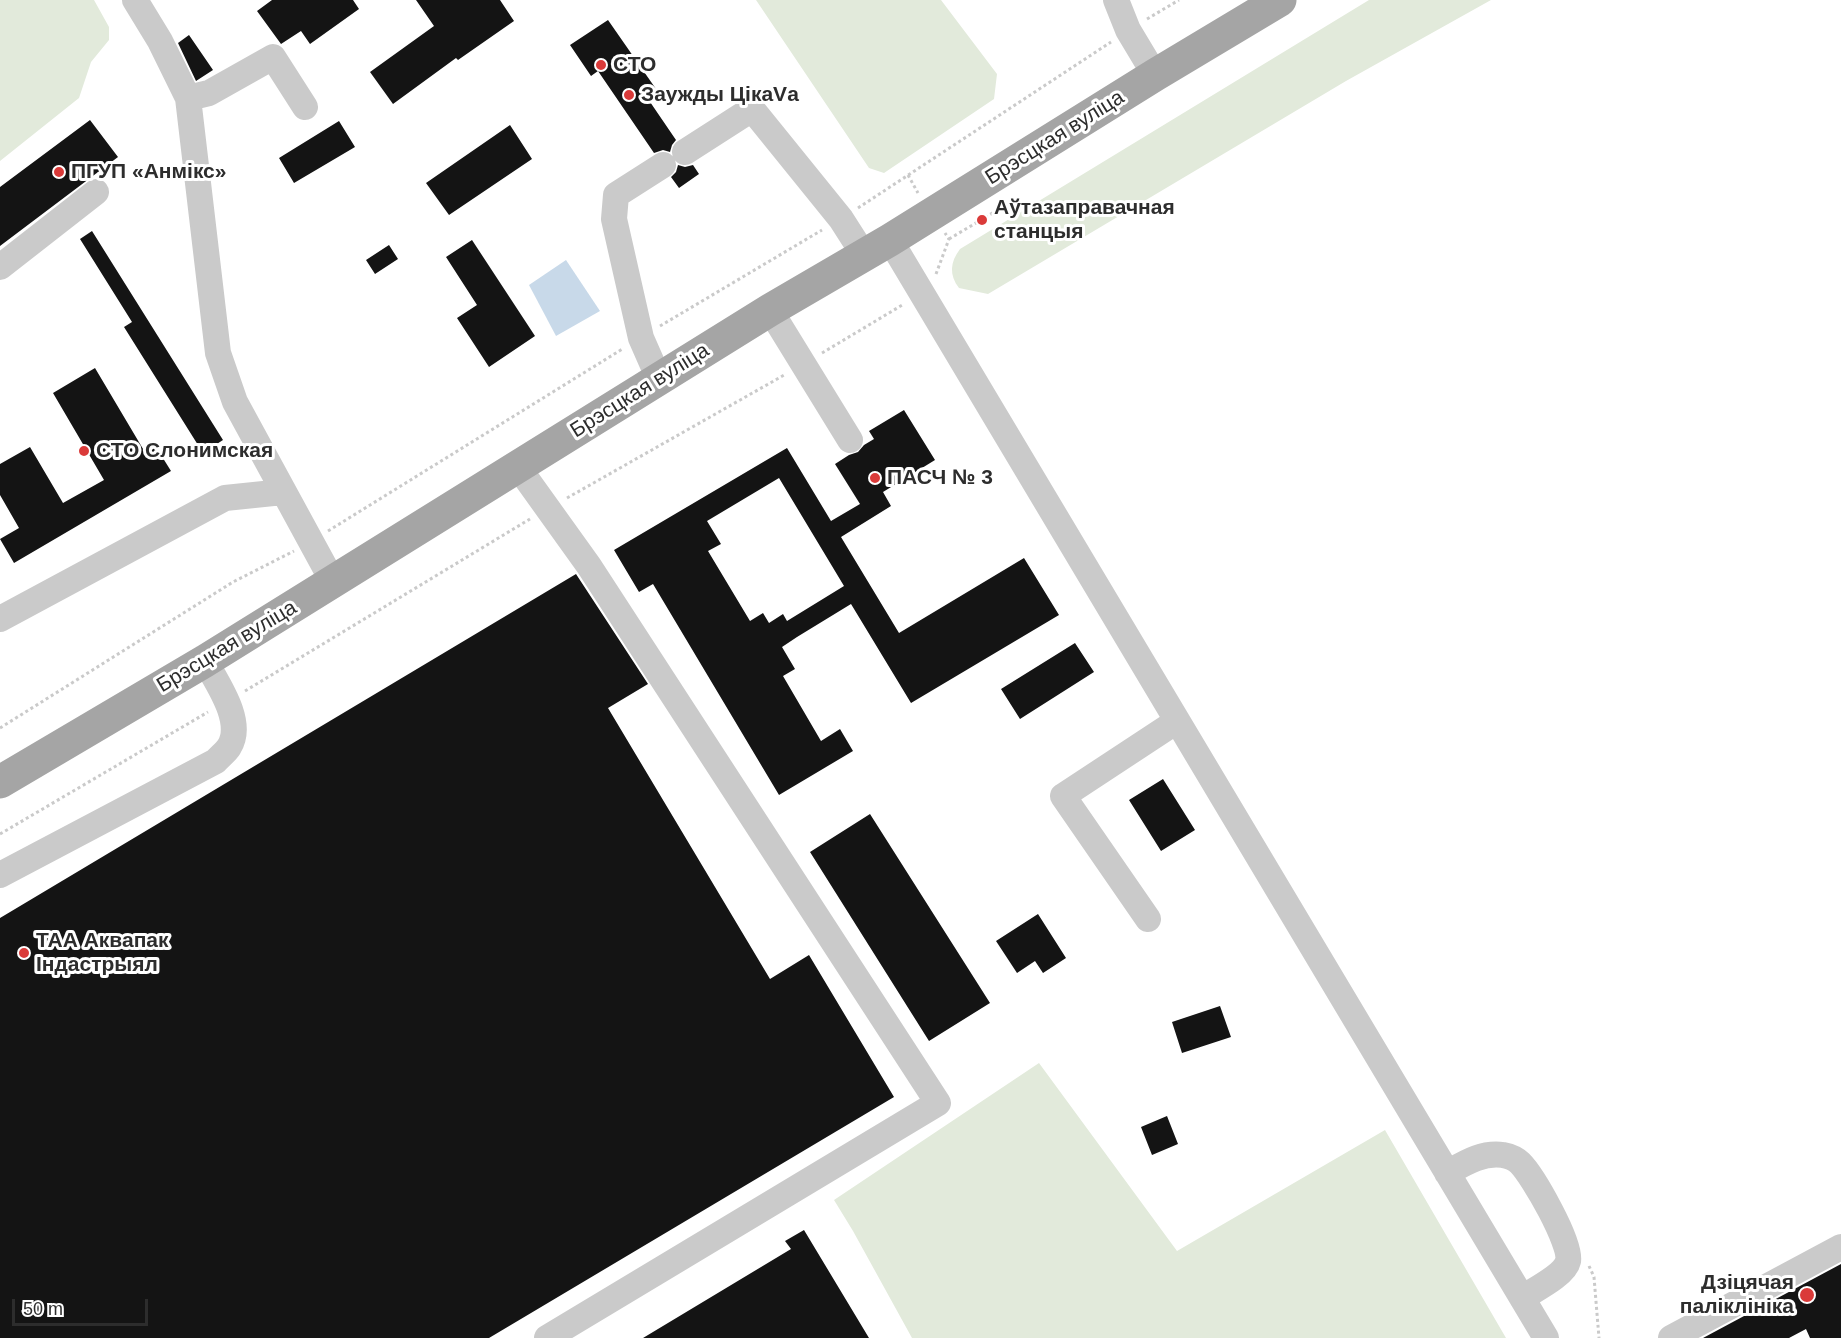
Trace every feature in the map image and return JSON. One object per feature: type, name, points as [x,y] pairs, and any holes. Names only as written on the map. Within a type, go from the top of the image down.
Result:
[{"type":"main road","name":"Брэсцкая вуліца","points":[[0,782],[205,661],[770,310],[877,248],[940,227],[1155,75],[1280,0]]},
{"type":"street","points":[[135,0],[160,40],[188,98],[218,352],[235,402],[333,582]]},
{"type":"street","points":[[1116,0],[1128,30],[1155,75]]},
{"type":"street","points":[[188,98],[209,93],[273,57],[305,107]]},
{"type":"street","points":[[685,152],[752,109],[841,219],[877,248],[922,293],[1546,1338]]},
{"type":"street","points":[[659,379],[641,338],[614,219],[616,195],[663,165]]},
{"type":"street","points":[[0,267],[96,192]]},
{"type":"street","points":[[770,310],[850,440]]},
{"type":"street","points":[[518,467],[596,576],[938,1103],[547,1338]]},
{"type":"street","points":[[3,610],[225,498],[283,492]]},
{"type":"street","points":[[0,874],[216,760],[230,746],[234,723],[228,701],[205,661]]},
{"type":"street","points":[[1148,919],[1063,796],[1177,722]]},
{"type":"street","points":[[1447,1173],[1482,1156],[1504,1155],[1518,1160],[1536,1184],[1568,1247],[1568,1261],[1563,1271],[1522,1298]]},
{"type":"street","points":[[1671,1338],[1841,1247]]},
{"type":"path","points":[[0,728],[233,582],[310,542],[641,338],[841,219],[1128,30],[1179,0]]},
{"type":"path","points":[[0,834],[228,701],[548,508],[804,364],[922,293],[931,286],[940,227],[908,175]]},
{"type":"path","points":[[940,227],[1006,205]]},
{"type":"green space","points":[[0,0],[94,0],[109,27],[109,40],[91,62],[79,98],[0,161]]},
{"type":"green space","points":[[756,0],[941,0],[997,74],[994,99],[884,173],[869,168]]},
{"type":"green space","points":[[1369,0],[1491,0],[1346,81],[988,294],[959,288],[952,268],[960,249]]},
{"type":"green space","points":[[1039,1063],[1177,1251],[1385,1130],[1506,1338],[912,1338],[834,1200]]},
{"type":"water","points":[[566,260],[600,311],[556,336],[529,285]]},
{"type":"building","points":[[272,0],[353,0],[359,9],[310,44],[301,31],[281,44],[257,11]]},
{"type":"building","points":[[416,0],[500,0],[514,21],[458,60],[456,58],[393,104],[370,72],[434,26]]},
{"type":"building","points":[[608,20],[656,89],[646,96],[676,140],[670,152],[663,150],[654,153],[598,71],[591,76],[570,45]]},
{"type":"building","points":[[189,35],[213,70],[196,81],[178,43]]},
{"type":"building","name":"ПГУП «Анмікс»","points":[[90,120],[118,157],[0,246],[0,187]]},
{"type":"building","points":[[339,121],[355,147],[294,183],[279,158]]},
{"type":"building","points":[[510,125],[532,159],[449,215],[426,183]]},
{"type":"building","points":[[678,165],[685,167],[693,165],[699,174],[679,188],[671,177]]},
{"type":"building","points":[[92,231],[223,440],[203,453],[124,327],[132,322],[80,239]]},
{"type":"building","points":[[472,240],[535,336],[489,367],[457,318],[477,305],[446,257]]},
{"type":"building","points":[[389,245],[398,259],[375,274],[366,260]]},
{"type":"building","points":[[95,368],[146,454],[156,447],[171,471],[14,563],[0,539],[19,528],[0,495],[0,464],[30,447],[63,503],[104,480],[53,393]]},
{"type":"building","points":[[904,410],[935,460],[883,492],[891,506],[841,537],[899,633],[1024,558],[1059,615],[911,703],[851,604],[797,637],[782,647],[795,669],[783,676],[821,741],[840,729],[853,751],[779,795],[653,584],[639,592],[614,550],[787,448],[831,521],[860,504],[835,464],[858,452],[874,439],[869,431]],"holes":[[[779,478],[844,586],[787,621],[783,614],[769,623],[763,613],[750,621],[708,551],[721,544],[707,521]]]},
{"type":"building","points":[[576,574],[648,684],[608,708],[770,979],[809,955],[894,1097],[489,1338],[0,1338],[0,918]]},
{"type":"building","points":[[1075,643],[1094,672],[1020,719],[1001,689]]},
{"type":"building","points":[[1163,779],[1195,830],[1161,851],[1129,800]]},
{"type":"building","points":[[870,814],[990,1003],[929,1041],[810,852]]},
{"type":"building","points":[[1038,914],[1066,958],[1043,973],[1035,961],[1017,973],[996,941]]},
{"type":"building","points":[[1220,1006],[1231,1037],[1182,1053],[1172,1022]]},
{"type":"building","points":[[1167,1116],[1178,1144],[1152,1155],[1141,1127]]},
{"type":"building","points":[[804,1230],[869,1338],[643,1338],[791,1249],[785,1241]]},
{"type":"building","name":"Дзіцячая паліклініка","points":[[1841,1264],[1841,1338],[1810,1338],[1806,1329],[1789,1338],[1703,1338]]},
{"type":"place","name":"СТО","points":[[601,65]]},
{"type":"place","name":"Заужды ЦікаVа","points":[[629,95]]},
{"type":"place","name":"ПГУП «Анмікс»","points":[[59,172]]},
{"type":"place","name":"Аўтазаправачная станцыя","points":[[982,220]]},
{"type":"place","name":"СТО Слонимская","points":[[84,451]]},
{"type":"place","name":"ПАСЧ № 3","points":[[875,478]]},
{"type":"place","name":"ТАА Аквапак Індастрыял","points":[[24,953]]},
{"type":"place","name":"Дзіцячая паліклініка","points":[[1807,1295]]}]
